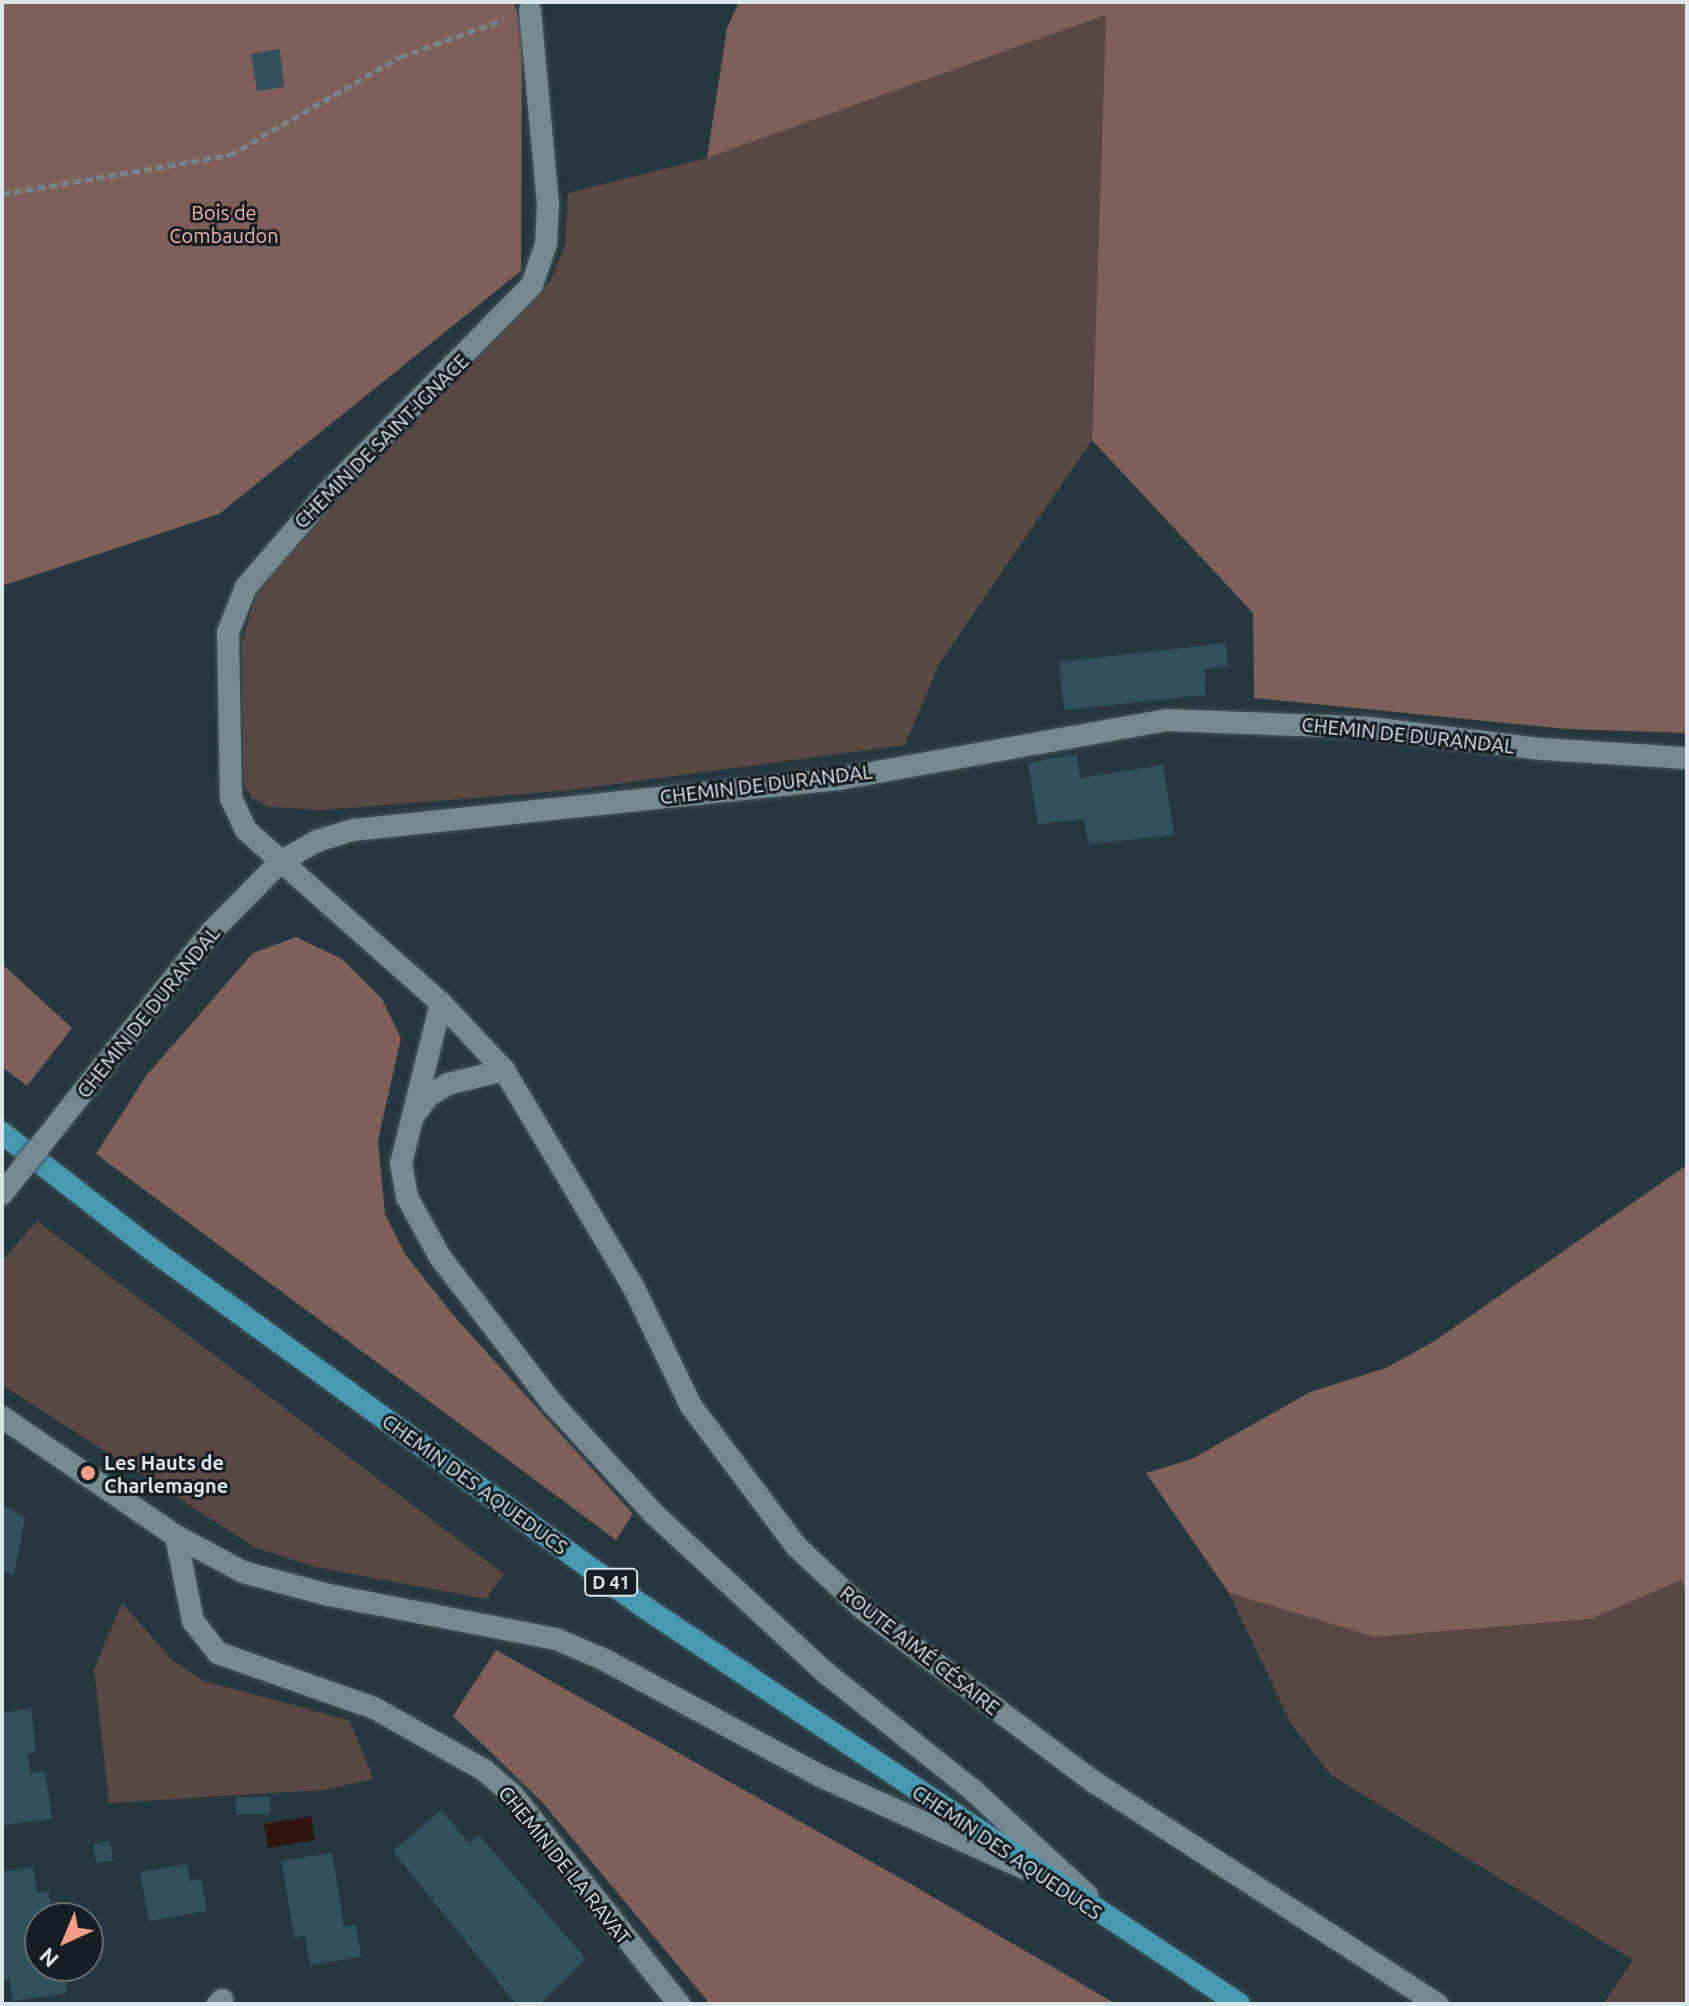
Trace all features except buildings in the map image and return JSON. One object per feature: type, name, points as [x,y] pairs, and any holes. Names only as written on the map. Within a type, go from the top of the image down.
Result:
[{"type":"main road","name":"CHEMIN DES AQUEDUCS","points":[[2,1133],[151,1249],[644,1607],[1042,1877],[1239,2004]]},
{"type":"street","name":"CHEMIN DE SAINT-IGNACE","points":[[441,1003],[246,830],[231,798],[228,632],[246,587],[287,535],[532,285],[546,244],[548,204],[530,10]]},
{"type":"street","name":"CHEMIN DE DURANDAL","points":[[2,1194],[212,931],[280,862],[317,841],[354,830],[839,779],[1166,720],[1370,728],[1542,749],[1687,758]]},
{"type":"street","name":"ROUTE AIMÉ CÉSAIRE","points":[[441,1003],[504,1070],[633,1286],[691,1406],[797,1547],[862,1608],[1094,1782],[1437,2004]]},
{"type":"street","points":[[441,1003],[401,1163],[407,1197],[440,1257],[552,1403],[654,1514],[826,1673],[975,1792],[1132,1936]]},
{"type":"street","points":[[409,1122],[427,1097],[448,1084],[504,1070]]},
{"type":"street","points":[[2,1417],[176,1536],[243,1572],[556,1639],[603,1659],[818,1775],[1042,1877]]},
{"type":"street","name":"CHEMIN DE LA RAVAT","points":[[176,1536],[181,1583],[193,1621],[218,1653],[374,1708],[484,1770],[512,1794],[679,2004]]},
{"type":"path","points":[[2,194],[230,155],[400,57],[530,10]]},
{"type":"shaded area","points":[[1106,15],[1092,440],[939,664],[905,745],[563,791],[323,810],[269,807],[252,798],[243,783],[242,642],[259,585],[281,554],[550,282],[565,245],[568,193],[707,158]]},
{"type":"shaded area","points":[[37,1221],[504,1574],[486,1599],[315,1567],[256,1548],[2,1385],[2,1261]]},
{"type":"shaded area","points":[[1681,1580],[1687,1596],[1687,2004],[1603,2004],[1633,1960],[1331,1775],[1291,1724],[1229,1593],[1375,1637],[1591,1619]]},
{"type":"shaded area","points":[[122,1603],[172,1660],[204,1681],[349,1720],[374,1779],[324,1790],[109,1803],[94,1669]]},
{"type":"shaded area","points":[[311,1816],[315,1840],[268,1848],[264,1824]]},
{"type":"green space","name":"Bois de Combaudon","points":[[2,2],[514,2],[522,28],[521,271],[219,514],[2,586]]},
{"type":"green space","points":[[739,2],[1687,2],[1687,733],[1567,729],[1254,698],[1253,613],[1092,440],[1106,15],[707,158],[727,28]]},
{"type":"green space","points":[[296,937],[342,959],[382,999],[401,1038],[378,1140],[385,1214],[405,1254],[453,1315],[633,1514],[616,1540],[96,1154],[146,1076],[253,953]]},
{"type":"green space","points":[[2,964],[72,1028],[27,1086],[2,1067]]},
{"type":"green space","points":[[1687,1165],[1687,1596],[1681,1580],[1591,1619],[1375,1637],[1229,1593],[1146,1473],[1192,1459],[1310,1392],[1386,1368],[1436,1340]]},
{"type":"green space","points":[[496,1650],[909,1883],[1116,2004],[710,2004],[542,1802],[453,1716]]},
{"type":"place","name":"Les Hauts de Charlemagne","points":[[88,1473]]}]
